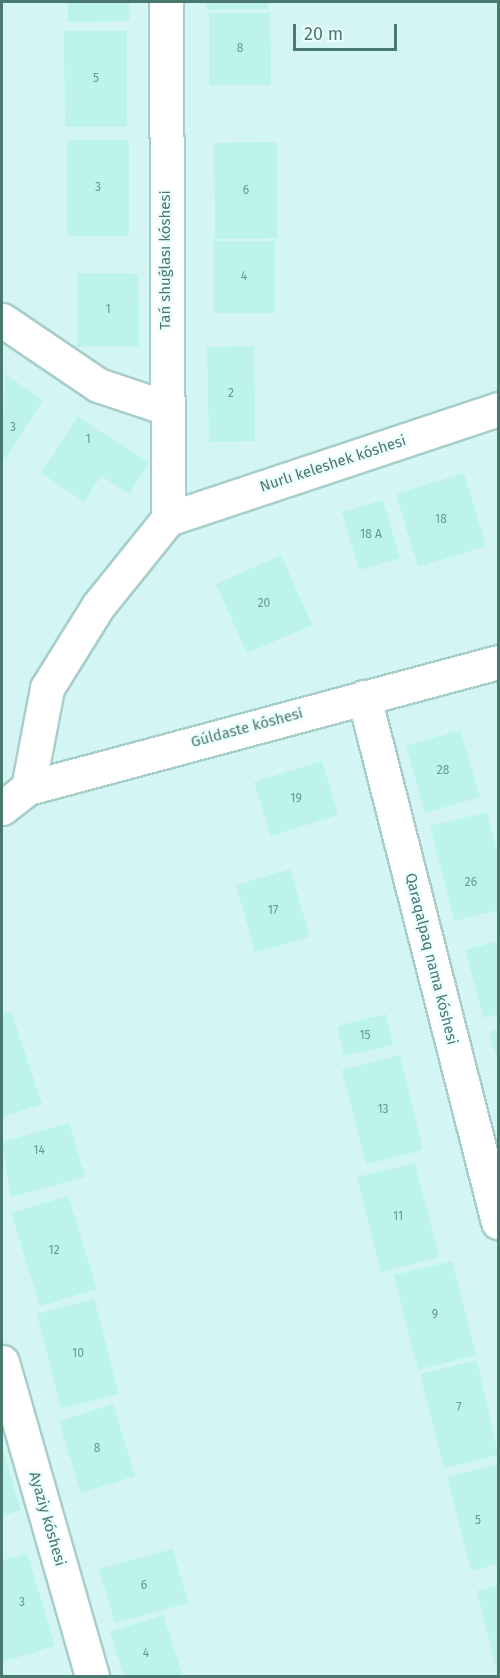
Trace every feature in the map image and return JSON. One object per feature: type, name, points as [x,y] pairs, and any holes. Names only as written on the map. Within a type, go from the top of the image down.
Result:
[{"type":"street","name":"Tań shuǵlası kóshesi","points":[[166,2],[168,519]]},
{"type":"street","points":[[2,320],[98,385],[167,408]]},
{"type":"street","name":"Nurlı keleshek kóshesi","points":[[168,519],[498,409]]},
{"type":"street","points":[[28,788],[47,688],[98,606],[168,519]]},
{"type":"street","name":"Gúldaste kóshesi","points":[[2,808],[28,788],[498,662]]},
{"type":"street","name":"Qaraqalpaq nama kóshesi","points":[[364,697],[498,1222]]},
{"type":"street","name":"Ayaziy kóshesi","points":[[2,1362],[92,1677]]},
{"type":"shaded area","points":[[2,2],[498,2],[498,1676],[2,1676]]},
{"type":"building","points":[[68,2],[129,2],[130,21],[68,22]]},
{"type":"building","points":[[206,2],[268,2],[268,9],[207,10]]},
{"type":"building","points":[[209,13],[270,13],[271,85],[209,85]]},
{"type":"building","points":[[64,31],[127,31],[127,127],[65,127]]},
{"type":"building","points":[[67,140],[129,140],[129,236],[67,236]]},
{"type":"building","points":[[277,142],[277,238],[215,239],[214,143]]},
{"type":"building","points":[[213,241],[275,241],[275,313],[214,313]]},
{"type":"building","points":[[77,273],[138,274],[139,346],[77,347]]},
{"type":"building","points":[[254,346],[255,441],[209,442],[207,347]]},
{"type":"building","points":[[5,374],[43,400],[6,458],[2,456]]},
{"type":"building","points":[[78,417],[149,463],[129,494],[101,476],[84,502],[41,473]]},
{"type":"building","points":[[464,473],[486,546],[418,567],[396,494]]},
{"type":"building","points":[[383,500],[400,558],[359,570],[342,512]]},
{"type":"building","points":[[281,555],[312,625],[247,653],[216,584]]},
{"type":"building","points":[[460,730],[480,797],[425,813],[406,746]]},
{"type":"building","points":[[322,761],[338,815],[271,836],[254,782]]},
{"type":"building","points":[[487,812],[498,855],[498,910],[454,921],[430,826]]},
{"type":"building","points":[[290,869],[310,937],[255,952],[236,885]]},
{"type":"building","points":[[498,941],[498,1014],[484,1018],[465,950]]},
{"type":"building","points":[[11,1011],[42,1104],[2,1117],[2,1014]]},
{"type":"building","points":[[386,1014],[393,1045],[344,1056],[337,1026]]},
{"type":"building","points":[[498,1029],[498,1063],[489,1032]]},
{"type":"building","points":[[400,1055],[423,1150],[366,1164],[342,1070]]},
{"type":"building","points":[[69,1123],[85,1177],[11,1197],[2,1142]]},
{"type":"building","points":[[415,1163],[439,1257],[381,1272],[357,1177]]},
{"type":"building","points":[[68,1196],[97,1289],[40,1306],[11,1213]]},
{"type":"building","points":[[452,1261],[476,1355],[418,1370],[394,1275]]},
{"type":"building","points":[[94,1299],[119,1394],[61,1408],[37,1314]]},
{"type":"building","points":[[477,1360],[498,1455],[444,1468],[420,1374]]},
{"type":"building","points":[[113,1404],[135,1476],[81,1493],[59,1421]]},
{"type":"building","points":[[2,1449],[21,1510],[2,1516]]},
{"type":"building","points":[[498,1464],[498,1564],[471,1571],[447,1477]]},
{"type":"building","points":[[173,1549],[188,1603],[115,1623],[99,1569]]},
{"type":"building","points":[[27,1553],[55,1646],[2,1662],[2,1561]]},
{"type":"building","points":[[498,1585],[498,1675],[477,1591]]},
{"type":"building","points":[[163,1615],[183,1676],[124,1676],[110,1632]]}]
